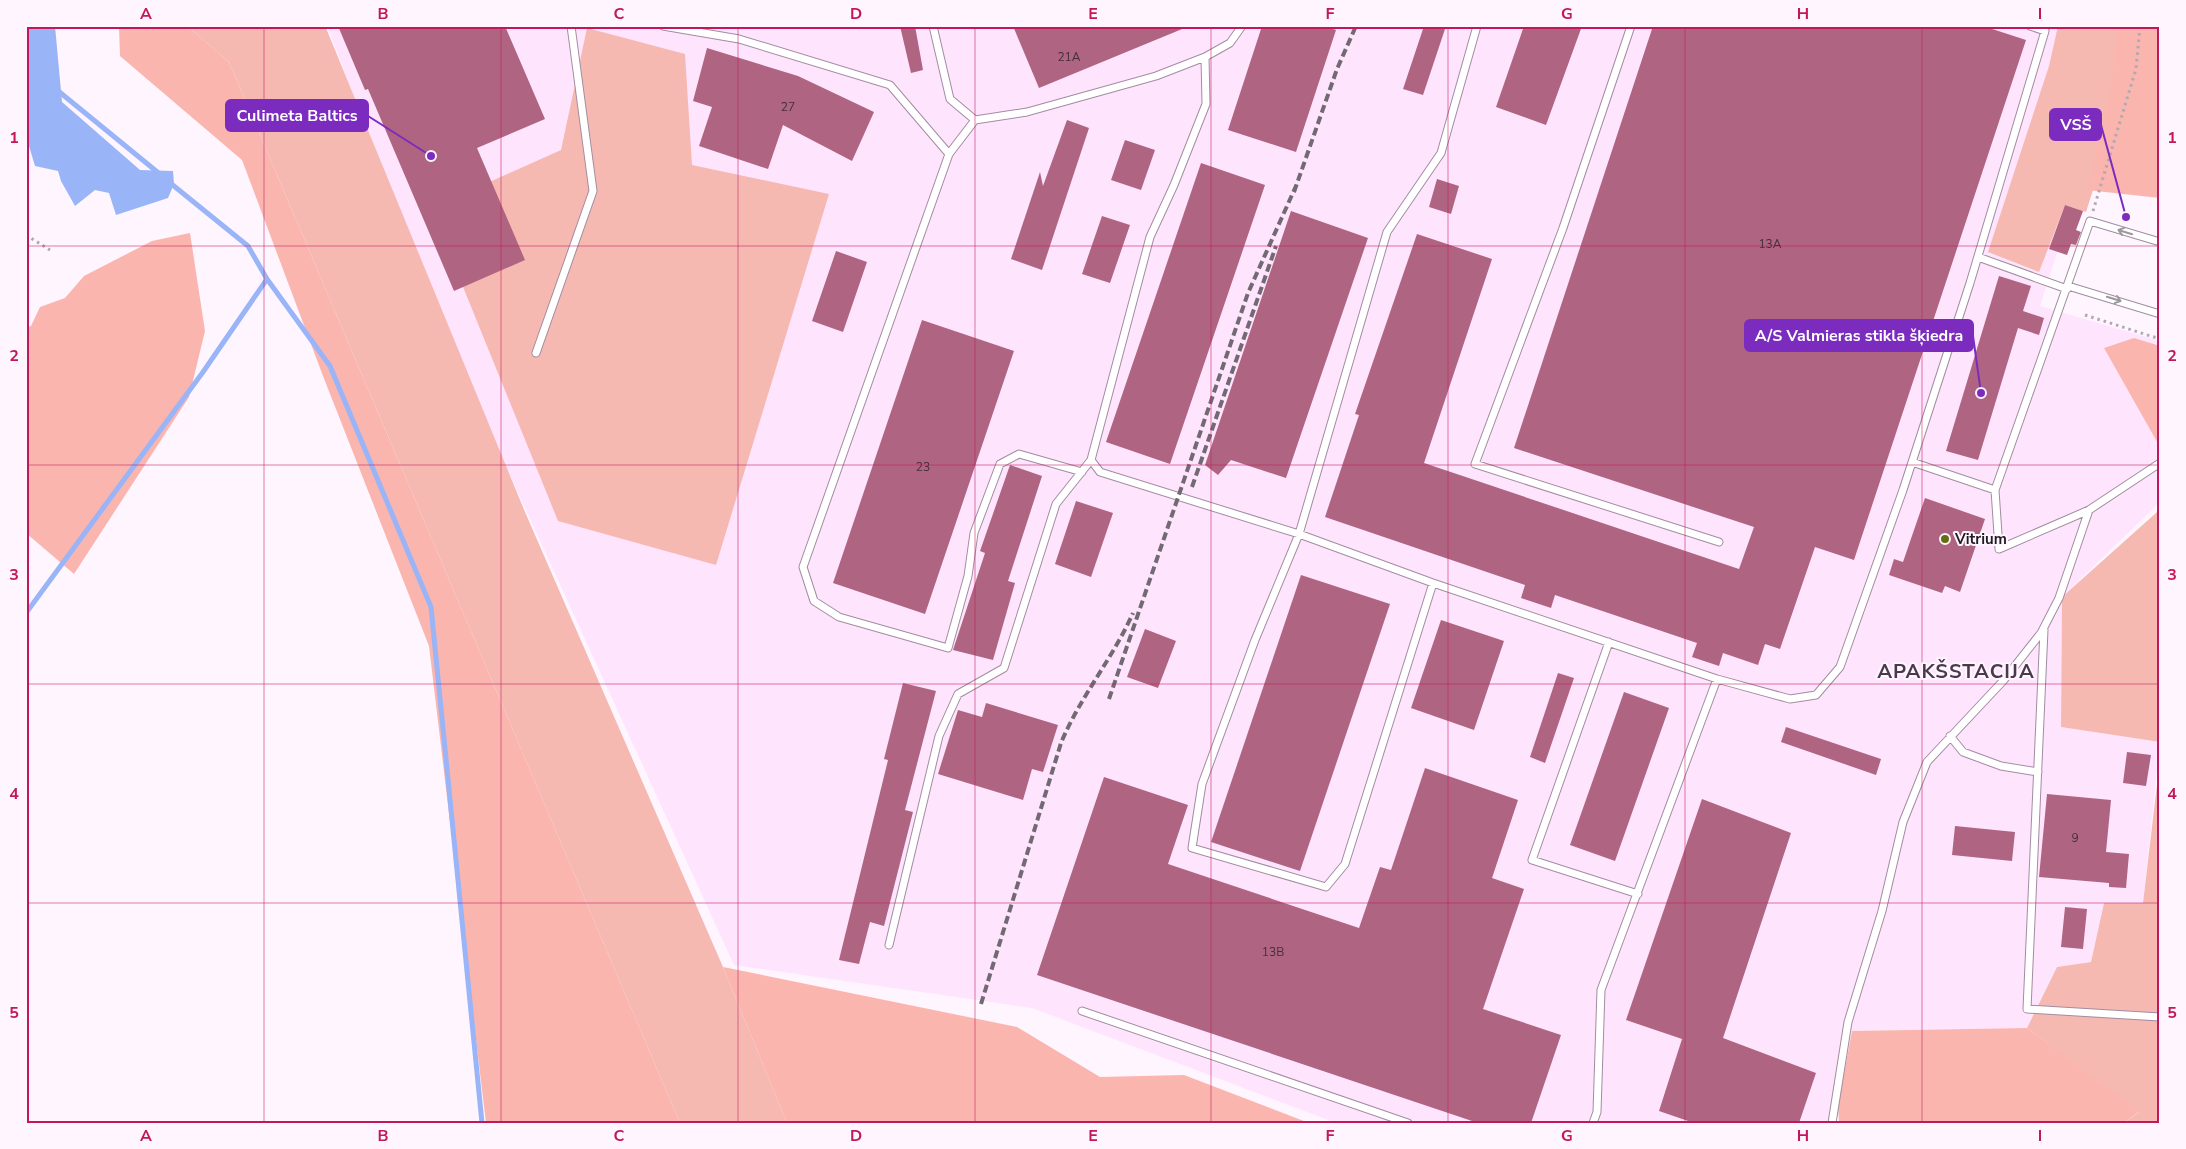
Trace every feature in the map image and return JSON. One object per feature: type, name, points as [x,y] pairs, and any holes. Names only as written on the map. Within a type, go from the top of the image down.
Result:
[{"type":"lane","points":[[536,353],[593,191],[571,26]]},
{"type":"lane","points":[[663,26],[739,39],[890,85],[950,154]]},
{"type":"lane","points":[[933,26],[950,100],[975,120]]},
{"type":"lane","points":[[1082,472],[1019,454],[1000,464],[974,533],[968,576],[948,648],[838,617],[814,601],[803,567],[950,154],[975,120],[1027,112],[1156,76],[1205,57],[1230,44],[1242,26]]},
{"type":"lane","points":[[1433,583],[1345,864],[1326,887],[1192,848],[1202,784],[1255,640],[1299,534],[1387,232],[1441,154],[1477,26]]},
{"type":"lane","points":[[1631,26],[1563,228],[1475,464],[1719,542]]},
{"type":"lane","points":[[1091,460],[1100,472],[1299,534],[1433,583],[1718,679],[1790,700],[1816,695],[1840,667],[1912,462],[1978,257],[2045,31],[2030,26]]},
{"type":"lane","points":[[889,945],[939,736],[958,694],[1004,668],[1056,504],[1091,460],[1150,237],[1174,185],[1206,104],[1205,57]]},
{"type":"lane","points":[[2160,242],[2090,221],[1995,490],[1999,549],[2089,510],[2160,463]]},
{"type":"lane","points":[[1978,257],[2068,287],[2160,314]]},
{"type":"lane","points":[[1912,462],[1995,490]]},
{"type":"lane","points":[[1832,1123],[1848,1022],[1882,911],[1903,822],[1927,762],[2004,681],[2044,627],[2059,598],[2089,510]]},
{"type":"lane","points":[[2044,627],[2027,1009],[2160,1017]]},
{"type":"lane","points":[[1609,642],[1532,860],[1638,894]]},
{"type":"lane","points":[[1593,1123],[1597,1112],[1601,990],[1718,679]]},
{"type":"lane","points":[[1950,736],[1963,752],[2001,766],[2038,772]]},
{"type":"lane","points":[[1082,1011],[1408,1123]]},
{"type":"path","points":[[2090,221],[2136,69],[2140,26]]},
{"type":"path","points":[[26,235],[50,250]]},
{"type":"path","points":[[2085,315],[2160,339]]},
{"type":"shaded area","points":[[119,26],[187,26],[229,62],[680,1123],[486,1123],[429,646],[323,376],[242,160],[120,56]]},
{"type":"shaded area","points":[[187,26],[326,28],[525,512],[723,967],[787,1123],[680,1123],[229,62]]},
{"type":"shaded area","points":[[327,26],[2103,26],[2073,202],[2040,306],[2160,341],[2160,498],[2156,506],[2062,597],[2061,727],[2160,742],[2143,903],[2104,903],[2091,962],[2057,967],[2027,1028],[1851,1031],[1828,1123],[1336,1123],[1032,1008],[734,965],[451,346]]},
{"type":"shaded area","points":[[2058,26],[2135,26],[2106,149],[2086,212],[2065,205],[2039,272],[1988,252],[2049,66]]},
{"type":"shaded area","points":[[2119,26],[2160,26],[2160,198],[2087,190],[2111,86]]},
{"type":"shaded area","points":[[587,28],[685,54],[692,165],[829,194],[716,565],[558,521],[431,208],[561,150]]},
{"type":"shaded area","points":[[190,233],[205,331],[189,397],[74,574],[26,533],[26,328],[31,326],[40,307],[65,298],[84,276],[152,241]]},
{"type":"shaded area","points":[[2134,338],[2160,346],[2160,447],[2104,348]]},
{"type":"shaded area","points":[[2160,507],[2160,742],[2061,727],[2062,597],[2156,513]]},
{"type":"shaded area","points":[[2160,759],[2160,1123],[2124,1123],[2139,1112],[2027,1028],[2057,967],[2091,962],[2104,903],[2143,903]]},
{"type":"shaded area","points":[[723,967],[1017,1027],[1100,1077],[1184,1075],[1309,1123],[787,1123]]},
{"type":"shaded area","points":[[2027,1028],[2140,1111],[2124,1123],[1839,1123],[1838,1106],[1852,1031]]},
{"type":"water","points":[[26,26],[55,26],[62,102],[140,170],[173,171],[174,184],[168,198],[116,215],[109,193],[95,190],[75,206],[61,181],[58,171],[35,166],[26,136]]},
{"type":"building","points":[[338,26],[505,26],[545,119],[477,148],[525,260],[454,291],[368,89],[365,90]]},
{"type":"building","points":[[900,26],[915,26],[923,70],[911,73]]},
{"type":"building","points":[[1013,26],[1187,26],[1187,27],[1039,88]]},
{"type":"building","points":[[1262,26],[1325,26],[1336,30],[1296,152],[1228,130]]},
{"type":"building","points":[[1424,26],[1446,26],[1423,95],[1403,89]]},
{"type":"building","points":[[1524,26],[1582,26],[1546,125],[1496,107]]},
{"type":"building","points":[[1653,26],[1983,26],[2026,40],[1854,560],[1815,547],[1780,649],[1765,644],[1758,665],[1723,653],[1719,666],[1692,657],[1697,643],[1555,595],[1551,608],[1521,598],[1525,585],[1325,517],[1359,415],[1355,414],[1417,234],[1492,259],[1424,463],[1739,569],[1754,527],[1514,448]]},
{"type":"building","points":[[707,48],[798,76],[874,112],[852,161],[783,125],[768,169],[699,146],[712,107],[693,101]]},
{"type":"building","points":[[1067,120],[1089,128],[1042,270],[1011,259],[1040,172],[1043,186]]},
{"type":"building","points":[[1125,140],[1155,150],[1141,190],[1111,180]]},
{"type":"building","points":[[1201,163],[1265,185],[1170,464],[1106,442]]},
{"type":"building","points":[[1437,179],[1459,186],[1451,214],[1429,207]]},
{"type":"building","points":[[2065,205],[2083,211],[2076,230],[2081,232],[2076,245],[2071,244],[2067,255],[2049,249]]},
{"type":"building","points":[[1291,211],[1368,238],[1286,478],[1231,460],[1218,475],[1205,465]]},
{"type":"building","points":[[1102,216],[1130,225],[1110,283],[1082,274]]},
{"type":"building","points":[[836,251],[867,262],[843,332],[812,321]]},
{"type":"building","points":[[1999,276],[2031,286],[2023,311],[2044,318],[2039,335],[2018,328],[1978,460],[1946,451]]},
{"type":"building","points":[[922,320],[1014,351],[925,614],[833,583]]},
{"type":"building","points":[[1010,465],[1042,476],[1008,581],[1015,583],[993,660],[953,650],[985,553],[980,551]]},
{"type":"building","name":"Vitrium","points":[[1925,498],[1985,519],[1960,592],[1945,586],[1942,593],[1889,575],[1894,559],[1903,562]]},
{"type":"building","points":[[1076,501],[1113,513],[1091,577],[1055,564]]},
{"type":"building","points":[[1301,575],[1390,604],[1300,871],[1211,842]]},
{"type":"building","points":[[1441,620],[1504,641],[1474,730],[1411,708]]},
{"type":"building","points":[[1145,629],[1176,641],[1158,688],[1127,677]]},
{"type":"building","points":[[1558,673],[1574,678],[1545,763],[1530,757]]},
{"type":"building","points":[[903,683],[936,691],[905,810],[913,812],[884,926],[870,922],[859,964],[839,960],[888,760],[884,759]]},
{"type":"building","points":[[1624,692],[1669,708],[1615,861],[1570,845]]},
{"type":"building","points":[[986,703],[1058,725],[1043,772],[1032,769],[1023,800],[938,774],[958,710],[982,717]]},
{"type":"building","points":[[1786,727],[1881,759],[1876,775],[1781,742]]},
{"type":"building","points":[[2127,752],[2151,755],[2146,786],[2123,783]]},
{"type":"building","points":[[1425,768],[1518,800],[1492,878],[1524,889],[1483,1009],[1561,1035],[1531,1123],[1478,1123],[1037,975],[1104,777],[1188,805],[1168,864],[1359,928],[1380,867],[1391,870]]},
{"type":"building","points":[[2047,794],[2111,800],[2106,852],[2129,854],[2126,888],[2109,887],[2109,883],[2039,877]]},
{"type":"building","points":[[1702,799],[1791,833],[1723,1038],[1816,1073],[1799,1123],[1694,1123],[1659,1111],[1682,1039],[1626,1020]]},
{"type":"building","points":[[1955,826],[2015,832],[2012,861],[1952,855]]},
{"type":"building","points":[[2065,907],[2087,909],[2083,949],[2061,947]]},
{"type":"waterway","points":[[57,90],[161,175]]},
{"type":"waterway","points":[[26,613],[203,372],[267,279],[248,246],[169,182]]},
{"type":"waterway","points":[[267,279],[330,366],[431,607],[482,1123]]},
{"type":"railway","points":[[1294,192],[1337,69],[1356,26]]},
{"type":"railway","points":[[1109,699],[1248,293],[1296,186]]},
{"type":"railway","points":[[1192,487],[1276,246]]},
{"type":"railway","points":[[981,1004],[1061,743],[1077,710],[1116,646],[1133,613]]},
{"type":"place","name":"Culimeta Baltics","points":[[431,156]]},
{"type":"place","name":"VSŠ","points":[[2126,217]]},
{"type":"place","name":"A/S Valmieras stikla šķiedra","points":[[1981,393]]},
{"type":"place","name":"Vitrium","points":[[1945,539]]},
{"type":"district","name":"APAKŠSTACIJA","points":[[1956,671]]}]
